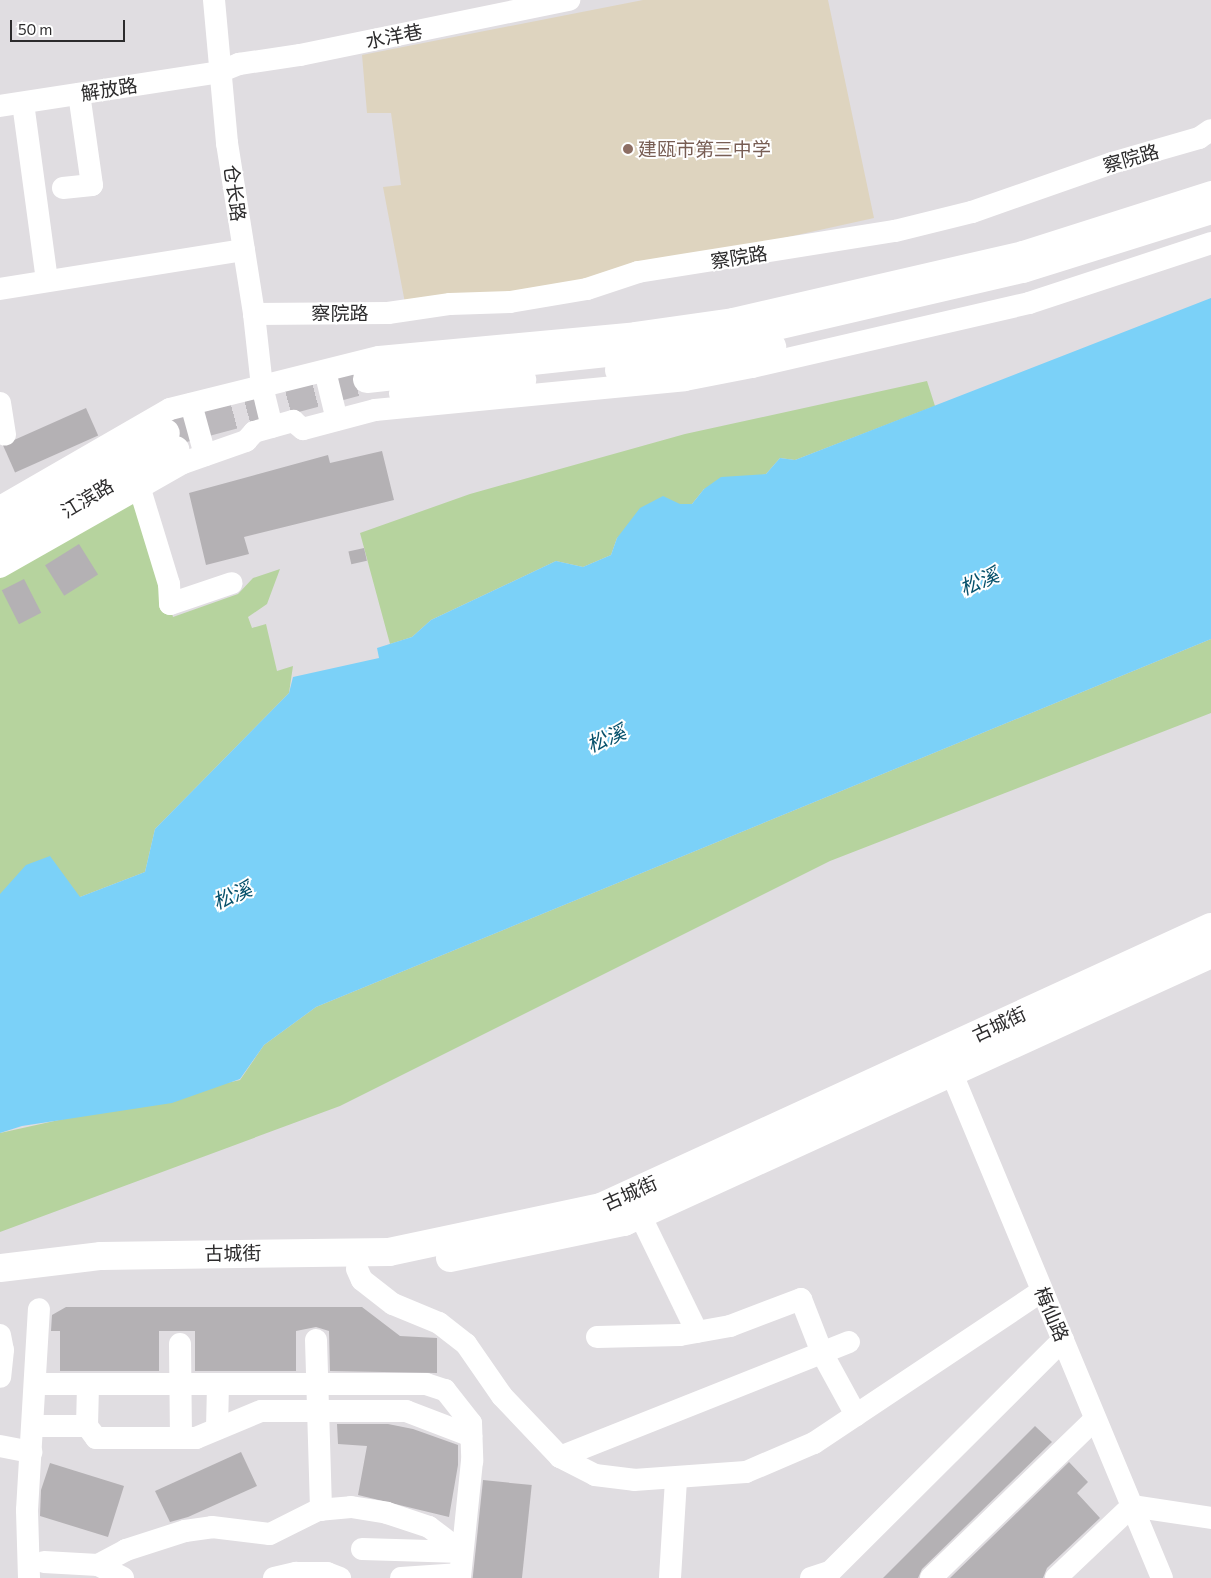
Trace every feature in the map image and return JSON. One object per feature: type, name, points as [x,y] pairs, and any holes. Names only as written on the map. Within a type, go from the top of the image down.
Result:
[{"type":"main road","points":[[1211,210],[1023,269],[734,336],[368,388],[679,364],[736,355],[1027,287],[1211,228]]},
{"type":"main road","name":"江滨路","points":[[0,526],[170,441],[0,548]]},
{"type":"main road","name":"古城街","points":[[0,1286],[107,1273],[399,1269],[624,1222],[1211,927]]},
{"type":"main road","name":"古城街","points":[[0,1268],[101,1256],[389,1252],[601,1207],[941,1064],[1211,954]]},
{"type":"street","name":"仓长路","points":[[203,0],[254,314],[262,386],[272,427]]},
{"type":"street","name":"仓长路","points":[[214,0],[214,73]]},
{"type":"street","name":"水洋巷","points":[[214,73],[239,64],[300,55],[569,0]]},
{"type":"street","name":"解放路","points":[[0,106],[214,73]]},
{"type":"street","points":[[63,188],[92,185],[79,94]]},
{"type":"street","points":[[23,103],[47,280]]},
{"type":"street","name":"察院路","points":[[254,314],[388,313],[450,304],[510,302],[587,289],[638,272],[895,230],[972,212],[1112,162],[1199,138],[1211,130]]},
{"type":"street","points":[[0,507],[170,409],[379,357],[636,333],[733,319],[1023,252],[1211,192]]},
{"type":"street","points":[[0,567],[139,486],[183,463],[246,441],[254,432],[293,421],[303,429],[375,410],[685,380],[752,367],[1029,303],[1211,243]]},
{"type":"street","points":[[0,289],[244,250]]},
{"type":"street","points":[[325,371],[337,420]]},
{"type":"street","points":[[0,403],[5,435]]},
{"type":"street","points":[[191,404],[205,455]]},
{"type":"street","points":[[139,486],[169,584],[170,604],[232,583]]},
{"type":"street","name":"梅仙路","points":[[941,1064],[1127,1511],[1162,1578]]},
{"type":"street","points":[[640,1215],[698,1332]]},
{"type":"street","points":[[357,1269],[362,1280],[393,1304],[439,1323],[466,1344],[502,1396],[560,1457],[594,1475],[634,1480],[676,1479],[746,1472],[814,1443],[1037,1295]]},
{"type":"street","points":[[597,1337],[698,1332],[730,1326],[801,1299],[822,1353],[856,1415]]},
{"type":"street","points":[[39,1309],[28,1535],[36,1573],[98,1565],[126,1550],[186,1531],[212,1527],[270,1534],[321,1510],[351,1507],[387,1513],[429,1527],[462,1552]]},
{"type":"street","points":[[0,1334],[3,1350],[0,1377]]},
{"type":"street","points":[[316,1340],[321,1510]]},
{"type":"street","points":[[560,1457],[849,1342]]},
{"type":"street","points":[[180,1344],[181,1438]]},
{"type":"street","points":[[825,1576],[1058,1345]]},
{"type":"street","points":[[35,1384],[426,1384],[445,1390],[471,1423],[472,1461],[460,1576],[401,1578]]},
{"type":"street","points":[[88,1384],[87,1426],[96,1438],[196,1438],[261,1411],[406,1412],[471,1436]]},
{"type":"street","points":[[217,1429],[218,1384]]},
{"type":"street","points":[[270,1384],[270,1411]]},
{"type":"street","points":[[406,1384],[406,1412]]},
{"type":"street","points":[[931,1578],[1090,1424]]},
{"type":"street","points":[[33,1426],[87,1426]]},
{"type":"street","points":[[0,1446],[31,1452]]},
{"type":"street","points":[[670,1578],[676,1479]]},
{"type":"street","points":[[1056,1578],[1127,1511],[1211,1518]]},
{"type":"street","name":"梅仙路","points":[[1127,1511],[1148,1578]]},
{"type":"street","points":[[362,1549],[462,1552]]},
{"type":"street","points":[[98,1565],[123,1578]]},
{"type":"street","points":[[274,1578],[296,1573],[327,1573],[340,1578]]},
{"type":"shaded area","name":"建瓯市第三中学","points":[[643,0],[828,0],[874,218],[580,283],[510,293],[405,303],[383,187],[401,185],[391,113],[367,113],[362,55]]},
{"type":"green space","points":[[927,381],[935,406],[795,460],[780,458],[766,474],[704,489],[692,504],[680,504],[617,538],[611,555],[583,567],[556,561],[431,620],[412,637],[390,644],[360,533],[470,494],[685,434]]},
{"type":"green space","points":[[121,502],[133,504],[144,513],[173,617],[238,594],[253,578],[280,569],[267,604],[248,617],[252,628],[266,624],[277,671],[293,666],[289,693],[155,829],[145,872],[80,897],[0,894],[0,570]]},
{"type":"green space","points":[[1211,639],[1211,713],[830,861],[340,1106],[0,1232],[0,1133],[240,1080],[264,1045],[316,1007]]},
{"type":"water","name":"松溪","points":[[1211,298],[1211,639],[316,1007],[264,1045],[240,1079],[172,1103],[22,1126],[0,1133],[0,894],[26,865],[50,856],[80,897],[145,872],[155,829],[289,693],[293,677],[379,658],[377,648],[412,637],[431,620],[556,561],[583,567],[611,555],[617,538],[640,508],[663,496],[680,504],[692,504],[704,489],[721,477],[766,474],[780,458],[795,460]]},
{"type":"building","points":[[86,408],[98,435],[15,472],[3,445]]},
{"type":"building","points":[[382,451],[394,500],[244,537],[249,554],[206,565],[189,493],[328,455],[330,463]]},
{"type":"building","points":[[79,544],[98,575],[64,596],[45,565]]},
{"type":"building","points":[[364,548],[367,561],[351,564],[348,552]]},
{"type":"building","points":[[24,579],[41,613],[19,624],[2,590]]},
{"type":"building","points":[[66,1307],[362,1307],[400,1336],[437,1338],[437,1373],[330,1371],[329,1331],[316,1327],[296,1331],[296,1371],[195,1371],[195,1331],[159,1331],[159,1371],[60,1371],[60,1331],[51,1331],[52,1315]]},
{"type":"building","points":[[337,1424],[388,1424],[413,1429],[458,1445],[458,1465],[449,1517],[358,1495],[367,1446],[338,1444]]},
{"type":"building","points":[[1035,1426],[1052,1442],[922,1569],[918,1578],[883,1578]]},
{"type":"building","points":[[241,1452],[257,1486],[188,1517],[170,1522],[155,1491]]},
{"type":"building","points":[[1069,1462],[1088,1482],[1077,1493],[1100,1518],[1047,1568],[1043,1578],[950,1578]]},
{"type":"building","points":[[50,1463],[124,1486],[108,1537],[40,1516],[41,1490]]},
{"type":"building","points":[[483,1480],[532,1485],[522,1578],[473,1578]]},
{"type":"tunnel","points":[[166,433],[367,379]]},
{"type":"place","name":"建瓯市第三中学","points":[[628,149]]}]
